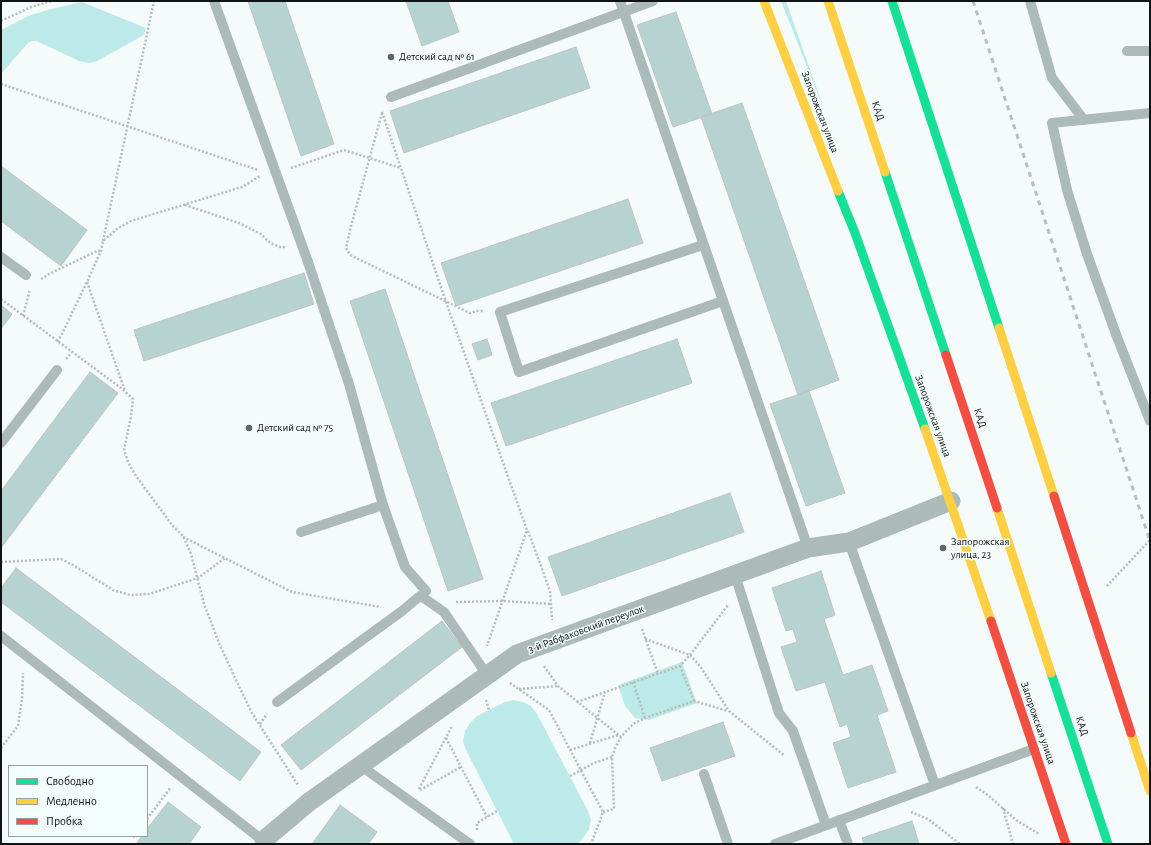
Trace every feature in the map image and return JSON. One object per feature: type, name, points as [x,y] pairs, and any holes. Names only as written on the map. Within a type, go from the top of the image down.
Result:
[{"type":"main road","name":"Запорожская улица","points":[[764,1],[855,233],[951,501],[1066,844]]},
{"type":"main road","name":"КАД","points":[[828,1],[870,123],[1108,844]]},
{"type":"main road","points":[[892,1],[1150,791]]},
{"type":"street","name":"3-й Рабфаковский переулок","points":[[266,842],[310,802],[361,766],[487,670],[517,654],[635,611],[737,583],[808,548],[849,542],[951,501]]},
{"type":"lane","points":[[214,1],[349,384],[383,505],[406,567],[426,592],[277,702]]},
{"type":"lane","points":[[620,1],[808,548]]},
{"type":"lane","points":[[391,98],[653,1]]},
{"type":"lane","points":[[1030,1],[1052,78],[1084,120]]},
{"type":"lane","points":[[1127,51],[1150,52]]},
{"type":"lane","points":[[1150,113],[1052,123],[1067,190],[1086,254],[1150,421]]},
{"type":"lane","points":[[703,245],[500,312],[520,372],[723,301]]},
{"type":"lane","points":[[1,256],[26,275]]},
{"type":"lane","points":[[1,443],[57,370]]},
{"type":"lane","points":[[301,532],[383,505]]},
{"type":"lane","points":[[849,542],[935,785]]},
{"type":"lane","points":[[737,583],[779,712],[793,731],[826,825]]},
{"type":"lane","points":[[421,596],[444,612],[487,670]]},
{"type":"lane","points":[[1,636],[266,842]]},
{"type":"lane","points":[[775,844],[1034,748]]},
{"type":"lane","points":[[361,766],[470,844]]},
{"type":"lane","points":[[704,774],[728,844]]},
{"type":"lane","points":[[839,820],[848,844]]},
{"type":"path","points":[[1,21],[31,7],[51,1]]},
{"type":"path","points":[[58,342],[101,251],[154,1]]},
{"type":"path","points":[[1,84],[265,173],[242,187],[131,221],[118,228],[103,240]]},
{"type":"path","points":[[391,98],[382,112],[346,248],[350,255],[470,313],[476,311],[500,312]]},
{"type":"path","points":[[382,112],[446,302],[550,591],[553,640]]},
{"type":"path","points":[[287,170],[344,150],[401,168]]},
{"type":"path","points":[[184,204],[240,223],[261,234],[270,243],[280,247],[302,248]]},
{"type":"path","points":[[30,286],[49,274],[97,251],[101,251]]},
{"type":"path","points":[[24,316],[30,286],[26,275]]},
{"type":"path","points":[[87,282],[125,392]]},
{"type":"path","points":[[1,299],[125,392],[132,399],[131,416],[124,450],[128,462],[136,476],[163,513],[183,536],[191,554],[204,604],[219,643],[249,706],[310,802]]},
{"type":"path","points":[[527,530],[503,601],[487,670],[519,689],[549,710],[603,812],[591,844]]},
{"type":"path","points":[[183,536],[292,592],[402,611]]},
{"type":"path","points":[[1105,589],[1150,540]]},
{"type":"path","points":[[1,562],[61,559],[113,590],[130,595],[149,594],[198,578],[225,558]]},
{"type":"path","points":[[577,702],[680,666],[690,655],[737,583]]},
{"type":"path","points":[[431,603],[503,601],[551,604]]},
{"type":"path","points":[[635,611],[658,674]]},
{"type":"path","points":[[645,639],[690,655],[700,666],[729,712],[787,758],[805,764]]},
{"type":"path","points":[[531,649],[558,686],[621,737]]},
{"type":"path","points":[[1,748],[18,726],[23,684],[22,653]]},
{"type":"path","points":[[680,666],[694,701]]},
{"type":"path","points":[[633,682],[645,718]]},
{"type":"path","points":[[519,689],[558,686]]},
{"type":"path","points":[[590,743],[604,692]]},
{"type":"path","points":[[603,812],[614,808],[612,757],[614,748],[621,737],[633,724],[645,718],[694,701],[729,712]]},
{"type":"path","points":[[452,725],[416,792],[461,767]]},
{"type":"path","points":[[570,750],[618,735]]},
{"type":"path","points":[[446,738],[487,817]]},
{"type":"path","points":[[570,776],[594,763],[612,757]]},
{"type":"path","points":[[148,818],[181,775]]},
{"type":"path","points":[[960,776],[989,796],[1016,820],[1043,836]]},
{"type":"path","points":[[888,802],[928,819],[960,844]]},
{"type":"path","points":[[1003,808],[1013,844]]},
{"type":"path","points":[[477,837],[477,823],[498,811]]},
{"type":"shaded area","points":[[781,1],[786,1],[825,112]]},
{"type":"shaded area","points":[[82,2],[146,28],[144,35],[97,61],[89,63],[79,61],[37,41],[32,41],[28,43],[1,74],[1,30],[28,16]]},
{"type":"shaded area","points":[[682,662],[697,703],[649,720],[635,718],[625,706],[618,685]]},
{"type":"shaded area","points":[[513,700],[523,702],[531,706],[537,714],[588,811],[591,820],[589,830],[578,844],[514,844],[466,750],[463,741],[465,731],[470,723],[477,716],[505,702]]},
{"type":"building","points":[[248,1],[285,1],[334,144],[301,156]]},
{"type":"building","points":[[406,1],[448,1],[459,32],[422,46]]},
{"type":"building","points":[[676,12],[712,114],[673,127],[637,25]]},
{"type":"building","points":[[576,47],[590,88],[404,153],[390,111]]},
{"type":"building","points":[[742,103],[839,380],[798,395],[701,117]]},
{"type":"building","points":[[1,166],[87,230],[61,266],[1,221]]},
{"type":"building","points":[[628,199],[643,243],[456,306],[441,263]]},
{"type":"building","points":[[304,273],[314,304],[144,361],[134,330]]},
{"type":"building","points":[[385,289],[483,579],[448,591],[350,301]]},
{"type":"building","points":[[1,305],[12,314],[1,329]]},
{"type":"building","points":[[487,339],[492,355],[478,360],[472,344]]},
{"type":"building","points":[[677,339],[692,383],[506,446],[491,403]]},
{"type":"building","points":[[90,372],[118,393],[1,548],[1,491]]},
{"type":"building","points":[[809,391],[845,493],[806,506],[770,404]]},
{"type":"building","points":[[730,493],[744,532],[562,596],[548,557]]},
{"type":"building","points":[[16,568],[261,752],[240,781],[1,602],[1,588]]},
{"type":"building","points":[[821,571],[835,615],[824,619],[843,675],[872,665],[888,711],[877,715],[896,772],[848,788],[833,743],[851,737],[847,724],[840,727],[825,682],[796,691],[781,647],[797,642],[793,629],[786,631],[772,588]]},
{"type":"building","points":[[442,621],[462,647],[301,770],[281,745]]},
{"type":"building","points":[[723,722],[735,756],[662,781],[650,748]]},
{"type":"building","points":[[168,802],[201,827],[189,844],[136,844],[141,837],[148,837],[148,828]]},
{"type":"building","points":[[340,805],[377,832],[369,843],[370,844],[312,844]]},
{"type":"building","points":[[912,821],[919,844],[864,844],[862,838]]},
{"type":"railway","points":[[973,1],[1150,541]]},
{"type":"traffic: fast","points":[[892,1],[999,328]]},
{"type":"traffic: fast","points":[[885,172],[946,355]]},
{"type":"traffic: fast","points":[[838,191],[855,233],[925,429]]},
{"type":"traffic: fast","points":[[1051,673],[1108,844]]},
{"type":"traffic: slow","points":[[764,1],[838,191]]},
{"type":"traffic: slow","points":[[828,1],[885,172]]},
{"type":"traffic: slow","points":[[999,328],[1054,496]]},
{"type":"traffic: slow","points":[[925,429],[991,621]]},
{"type":"traffic: slow","points":[[997,508],[1051,673]]},
{"type":"traffic: slow","points":[[1131,733],[1150,791]]},
{"type":"traffic: jam","points":[[946,355],[997,508]]},
{"type":"traffic: jam","points":[[1054,496],[1131,733]]},
{"type":"traffic: jam","points":[[991,621],[1066,844]]},
{"type":"place","name":"Детский сад № 61","points":[[391,57]]},
{"type":"place","name":"Детский сад № 75","points":[[249,428]]},
{"type":"place","name":"Запорожская улица, 23","points":[[943,548]]}]
